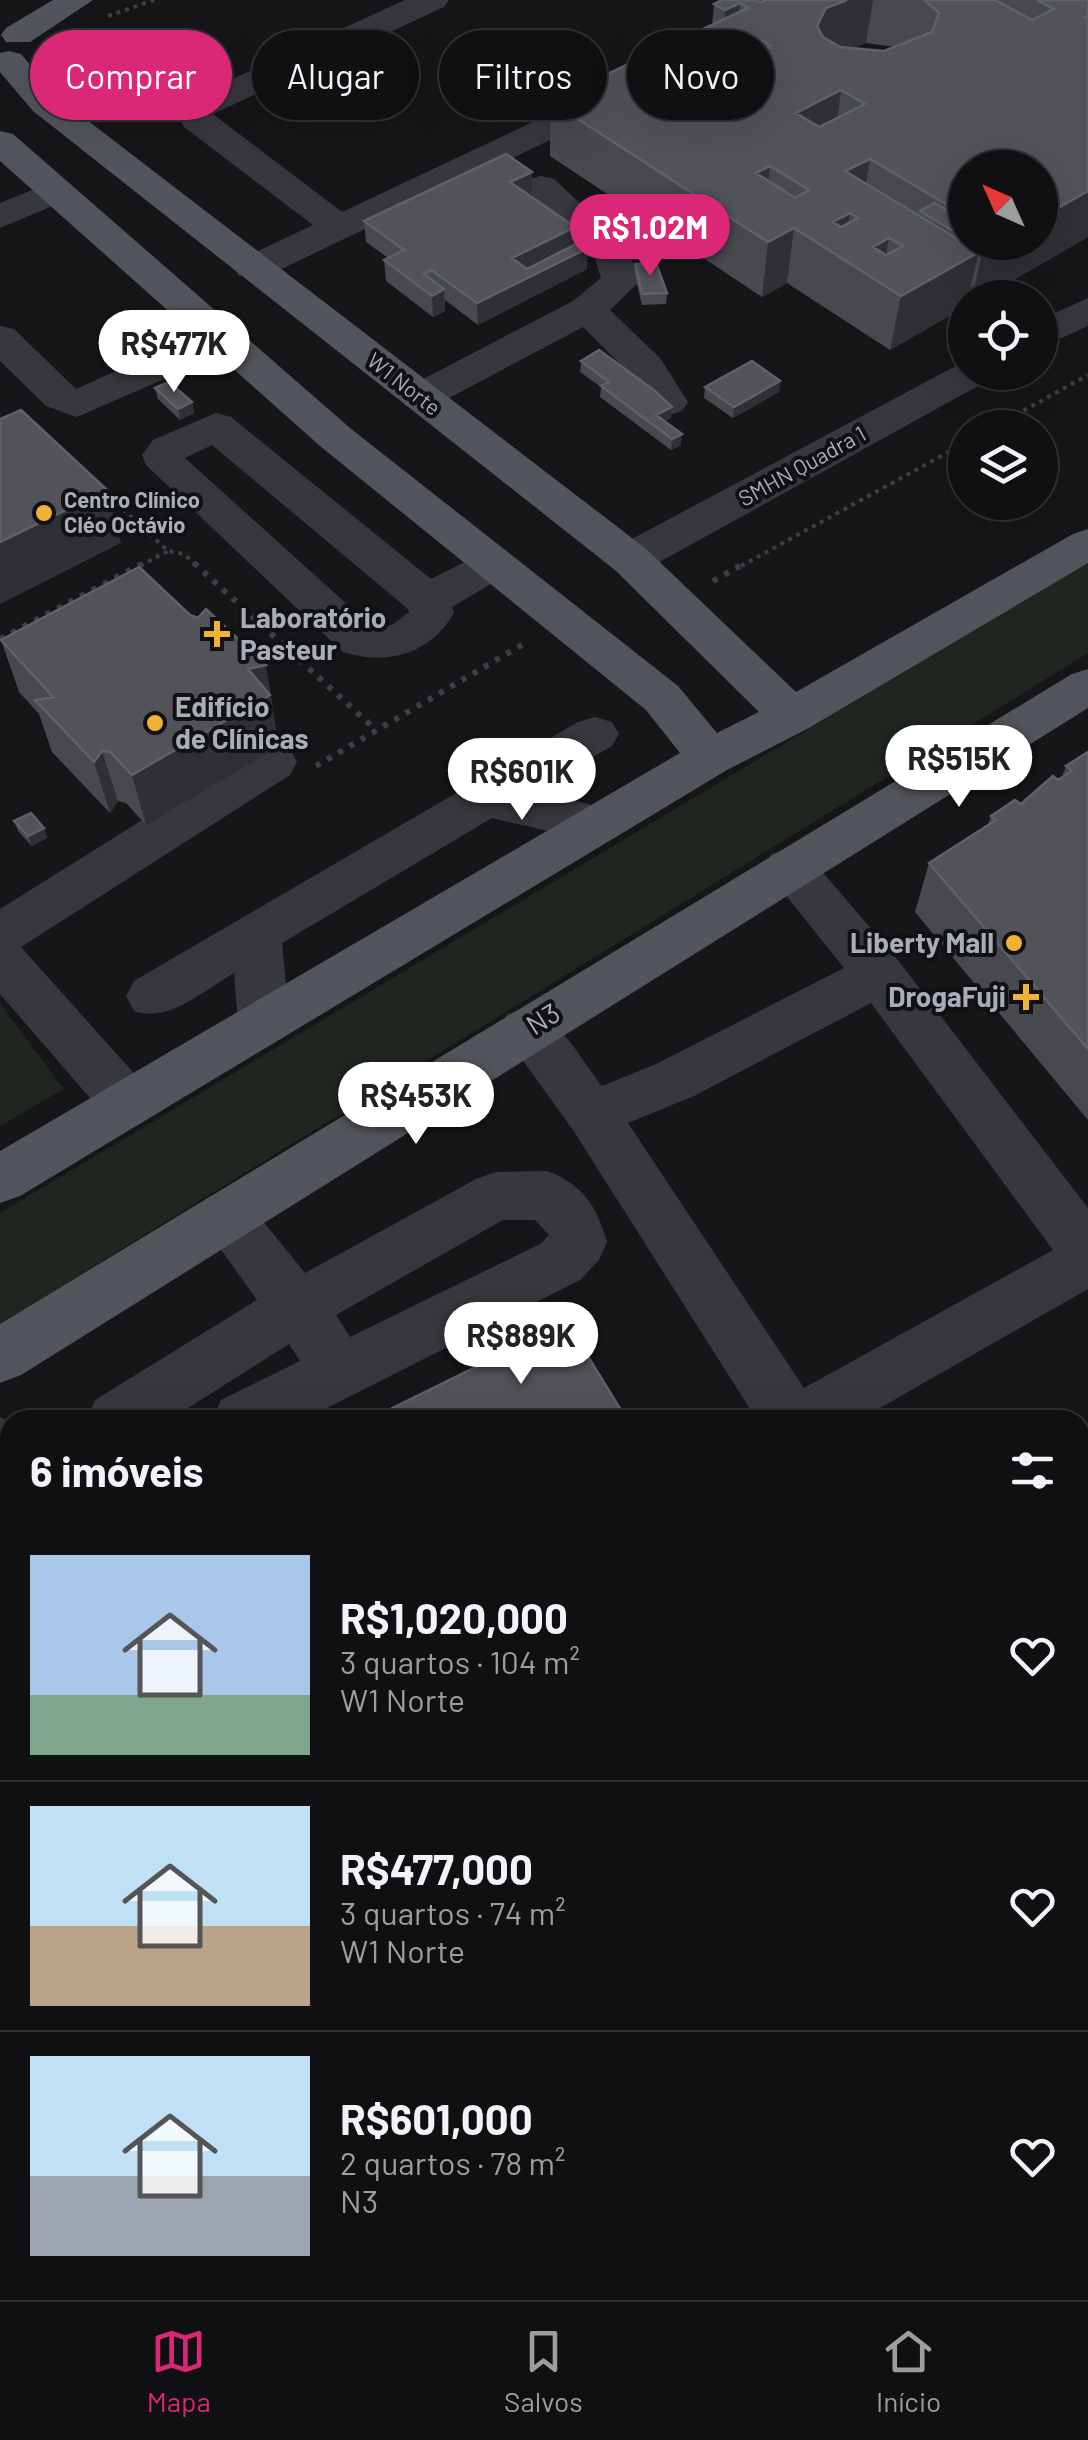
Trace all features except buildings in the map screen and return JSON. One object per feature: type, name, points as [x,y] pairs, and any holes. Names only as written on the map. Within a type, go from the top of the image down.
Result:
[{"type":"main road","points":[[5,40],[42,0]]},
{"type":"main road","points":[[5,40],[76,0]]},
{"type":"main road","name":"W1 Norte","points":[[5,40],[30,79]]},
{"type":"main road","points":[[0,118],[30,109]]},
{"type":"main road","name":"W1 Norte","points":[[66,120],[630,559],[672,604],[792,716]]},
{"type":"main road","points":[[0,142],[335,437],[662,698],[710,758]]},
{"type":"main road","points":[[0,1179],[710,758],[792,716],[1088,544]]},
{"type":"main road","points":[[662,698],[726,653]]},
{"type":"main road","name":"N3","points":[[0,1356],[1088,686]]},
{"type":"lane","points":[[340,228],[197,119],[194,110],[432,0]]},
{"type":"lane","points":[[253,268],[627,91]]},
{"type":"lane","points":[[420,397],[587,309],[621,281],[613,254],[540,188]]},
{"type":"lane","points":[[0,218],[54,192]]},
{"type":"lane","points":[[587,309],[646,367],[668,402]]},
{"type":"lane","points":[[1058,326],[1088,310]]},
{"type":"lane","points":[[0,338],[67,403],[83,404],[221,339]]},
{"type":"lane","name":"SMHN Quadra 1","points":[[630,559],[948,386]]},
{"type":"lane","points":[[216,426],[270,470],[428,601],[432,613],[426,624],[389,644],[359,641],[167,465],[163,454],[216,426]]},
{"type":"lane","points":[[270,470],[335,437]]},
{"type":"lane","points":[[428,601],[492,563]]},
{"type":"lane","points":[[152,996],[596,734]]},
{"type":"lane","points":[[0,935],[274,762]]},
{"type":"lane","points":[[486,798],[599,824]]},
{"type":"lane","points":[[790,868],[879,974],[1088,1252]]},
{"type":"lane","points":[[256,934],[264,1023]]},
{"type":"lane","points":[[0,958],[128,1104]]},
{"type":"lane","points":[[592,1114],[692,1072],[879,974]]},
{"type":"lane","points":[[526,1029],[592,1114],[784,1410]]},
{"type":"lane","points":[[132,1410],[297,1307],[496,1196],[547,1195],[572,1218],[579,1242],[560,1262],[263,1410]]},
{"type":"lane","points":[[225,1216],[297,1307],[340,1373]]},
{"type":"lane","points":[[822,1410],[876,1375],[1088,1260]]},
{"type":"path","points":[[1025,410],[1088,375]]},
{"type":"path","points":[[672,604],[948,451]]},
{"type":"path","points":[[102,490],[168,551],[184,554],[376,730]]},
{"type":"path","points":[[0,639],[168,551]]},
{"type":"shaded area","points":[[1088,562],[1088,653],[0,1324],[0,1213]]},
{"type":"shaded area","points":[[0,1003],[64,1089],[0,1126]]},
{"type":"place","name":"Centro Clínico Cléo Octávio","points":[[44,513]]},
{"type":"place","name":"Laboratório Pasteur","points":[[217,634]]},
{"type":"place","name":"Edifício de Clínicas","points":[[155,723]]},
{"type":"place","name":"Liberty Mall","points":[[1014,943]]},
{"type":"place","name":"DrogaFuji","points":[[1026,997]]}]
